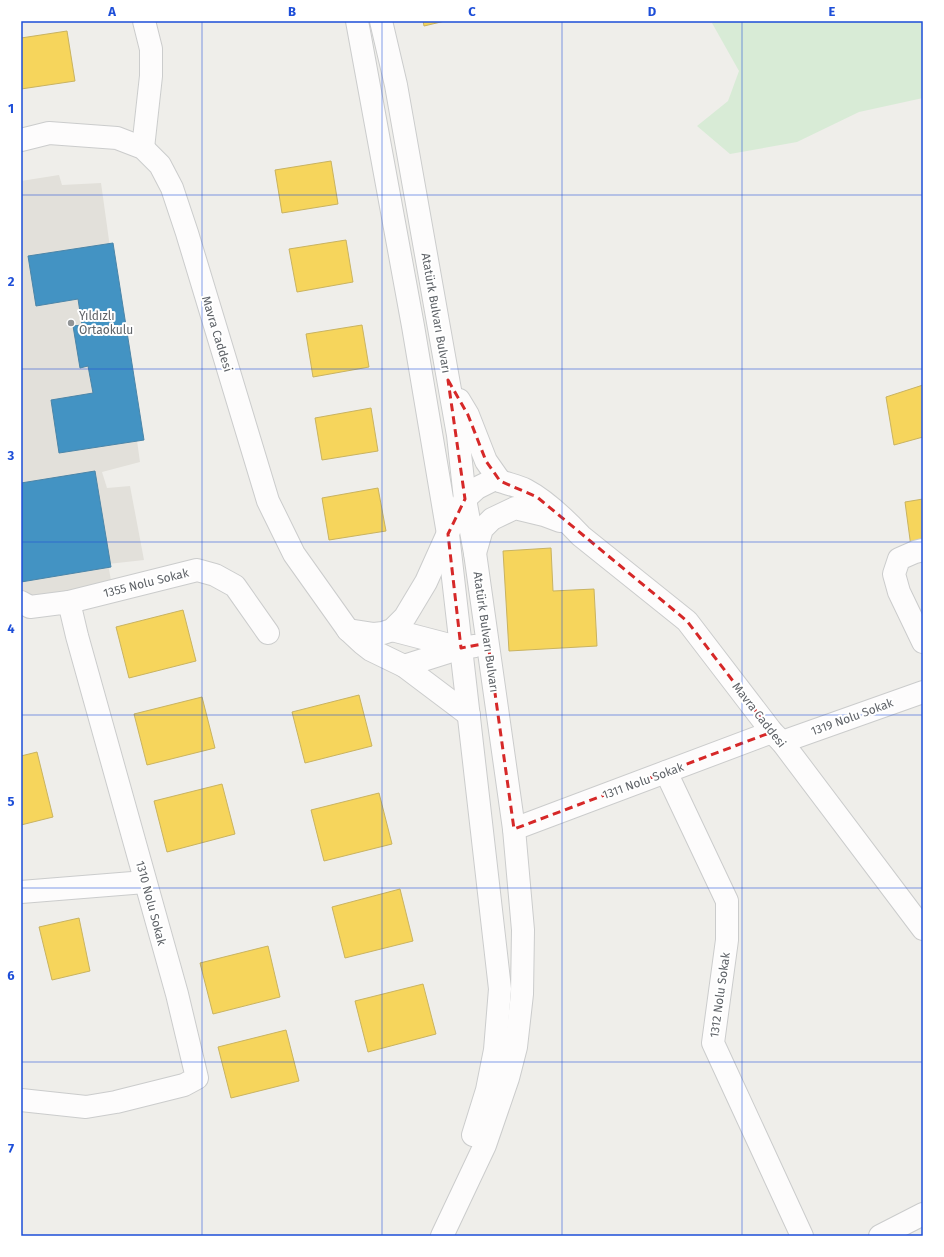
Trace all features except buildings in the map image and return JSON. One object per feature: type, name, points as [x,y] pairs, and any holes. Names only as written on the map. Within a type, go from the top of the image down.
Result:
[{"type":"street","points":[[143,148],[151,69],[151,49],[144,21]]},
{"type":"street","name":"Atatürk Bulvarı Bulvarı","points":[[357,21],[413,326],[448,534],[500,989],[496,1050],[487,1090],[471,1141],[428,1236]]},
{"type":"street","name":"Atatürk Bulvarı Bulvarı","points":[[381,21],[396,85],[458,434],[465,499],[475,553],[514,829],[523,930],[522,994],[516,1047],[508,1078],[485,1145],[442,1236]]},
{"type":"street","name":"Mavra Caddesi","points":[[21,140],[50,133],[117,138],[143,148],[160,165],[172,188],[187,233],[268,501],[294,554],[348,630],[362,643],[371,650],[404,666],[469,715]]},
{"type":"street","points":[[448,380],[468,415],[486,461],[500,481]]},
{"type":"street","points":[[348,630],[374,634],[392,630],[405,616],[426,582],[457,513],[465,499],[477,488],[487,482],[497,478],[500,481]]},
{"type":"street","name":"Mavra Caddesi","points":[[500,481],[525,490],[537,497],[571,525],[581,536],[687,621],[923,929]]},
{"type":"street","name":"Mavra Caddesi","points":[[475,553],[482,529],[492,519],[515,508],[544,515],[571,525]]},
{"type":"street","points":[[923,550],[899,559],[894,574],[899,592],[923,642]]},
{"type":"street","name":"1355 Nolu Sokak","points":[[69,602],[197,570],[215,575],[235,586],[268,633]]},
{"type":"street","points":[[21,602],[30,608],[69,602]]},
{"type":"street","name":"1310 Nolu Sokak","points":[[21,1100],[86,1107],[116,1102],[184,1086],[197,1078],[176,994],[77,636],[69,602]]},
{"type":"street","points":[[392,630],[461,648]]},
{"type":"street","points":[[404,666],[461,648],[488,643]]},
{"type":"street","name":"1319 Nolu Sokak","points":[[777,737],[923,692]]},
{"type":"street","name":"1311 Nolu Sokak","points":[[514,829],[666,772],[777,737]]},
{"type":"street","name":"1312 Nolu Sokak","points":[[666,772],[727,901],[727,940],[713,1043],[802,1236]]},
{"type":"street","points":[[21,892],[145,882]]},
{"type":"street","points":[[880,1236],[923,1214]]},
{"type":"highlighted area","points":[[448,380],[468,415],[486,461],[500,481],[537,497],[687,621],[772,732],[514,829],[488,643],[461,648],[448,534],[465,499]]},
{"type":"shaded area","name":"Yıldızlı Ortaokulu","points":[[59,175],[62,185],[101,183],[140,462],[102,472],[107,488],[130,486],[144,560],[108,564],[112,586],[21,608],[21,181]]},
{"type":"green space","points":[[714,21],[923,21],[923,98],[859,112],[797,142],[730,154],[697,126],[728,101],[739,71],[712,23]]},
{"type":"place","name":"Yıldızlı Ortaokulu","points":[[71,323]]}]
